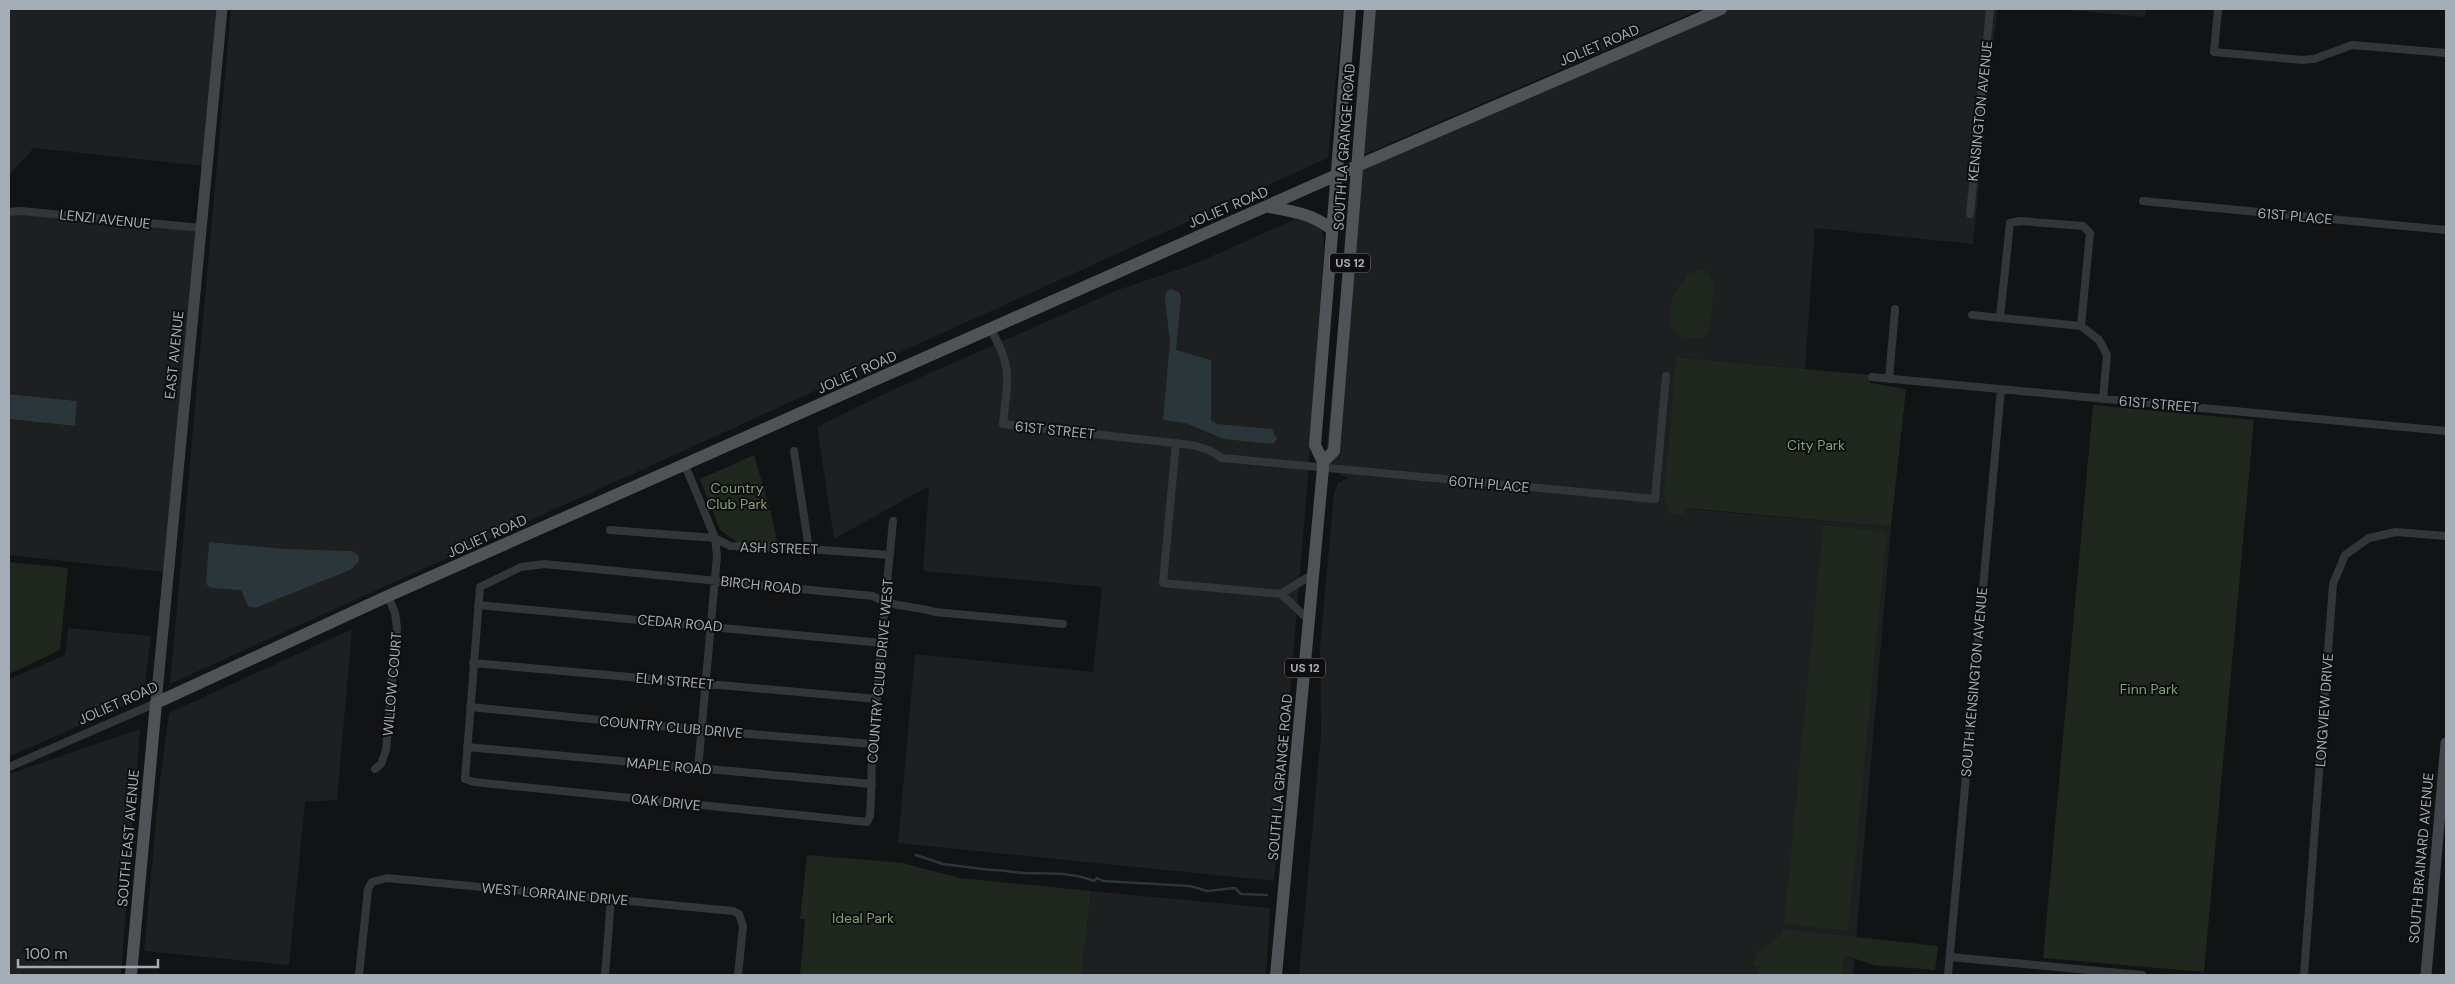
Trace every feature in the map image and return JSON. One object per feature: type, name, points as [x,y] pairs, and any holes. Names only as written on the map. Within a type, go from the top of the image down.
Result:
[{"type":"main road","name":"SOUTH LA GRANGE ROAD","points":[[1276,975],[1323,465],[1315,445],[1350,9]]},
{"type":"main road","name":"SOUTH LA GRANGE ROAD","points":[[1323,465],[1334,451],[1343,361],[1370,9]]},
{"type":"main road","name":"JOLIET ROAD","points":[[156,703],[388,596],[1357,166],[1721,9]]},
{"type":"main road","points":[[1269,206],[1303,214],[1323,222],[1331,229]]},
{"type":"main road","name":"SOUTH EAST AVENUE","points":[[131,975],[156,703]]},
{"type":"street","name":"EAST AVENUE","points":[[156,703],[222,9]]},
{"type":"street","name":"KENSINGTON AVENUE","points":[[1970,214],[1990,9]]},
{"type":"street","points":[[2218,9],[2214,52],[2302,60],[2314,59],[2352,45],[2446,53]]},
{"type":"street","name":"61ST PLACE","points":[[2143,201],[2446,230]]},
{"type":"street","name":"LENZI AVENUE","points":[[9,212],[21,211],[202,228]]},
{"type":"street","points":[[2000,317],[2010,223],[2020,221],[2083,226],[2090,233],[2081,326]]},
{"type":"street","points":[[1888,379],[1895,309]]},
{"type":"street","points":[[1972,315],[2081,326],[2106,348],[2103,399]]},
{"type":"street","name":"61ST STREET","points":[[990,329],[1002,347],[1008,368],[1003,424],[1176,443],[1209,450],[1222,458],[1323,465]]},
{"type":"street","name":"60TH PLACE","points":[[1323,465],[1655,499],[1666,376]]},
{"type":"street","name":"61ST STREET","points":[[1872,377],[2446,431]]},
{"type":"street","name":"SOUTH KENSINGTON AVENUE","points":[[1948,975],[2001,389]]},
{"type":"street","points":[[1176,443],[1163,584],[1281,594],[1313,574]]},
{"type":"street","points":[[794,451],[809,549]]},
{"type":"street","points":[[685,465],[715,538],[718,556],[698,769]]},
{"type":"street","name":"COUNTRY CLUB DRIVE WEST","points":[[867,822],[872,784],[873,744],[893,520]]},
{"type":"street","name":"ASH STREET","points":[[610,530],[715,538],[730,546],[890,555]]},
{"type":"street","name":"LONGVIEW DRIVE","points":[[2304,975],[2333,584],[2345,556],[2369,538],[2396,532],[2446,536]]},
{"type":"street","name":"BIRCH ROAD","points":[[478,605],[480,587],[521,567],[532,564],[873,596],[885,604],[918,607],[935,612],[1063,624]]},
{"type":"street","points":[[1281,594],[1309,620]]},
{"type":"street","name":"WILLOW COURT","points":[[375,769],[381,764],[386,750],[397,628],[395,613],[388,596]]},
{"type":"street","points":[[467,747],[478,605]]},
{"type":"street","name":"CEDAR ROAD","points":[[478,605],[882,643]]},
{"type":"street","name":"ELM STREET","points":[[473,663],[877,698]]},
{"type":"street","name":"JOLIET ROAD","points":[[9,767],[156,703]]},
{"type":"street","name":"COUNTRY CLUB DRIVE","points":[[470,707],[701,730],[873,744]]},
{"type":"street","name":"SOUTH BRAINARD AVENUE","points":[[2426,975],[2443,817],[2446,743]]},
{"type":"street","name":"MAPLE ROAD","points":[[467,747],[872,784]]},
{"type":"street","name":"OAK DRIVE","points":[[467,747],[464,779],[484,783],[867,822]]},
{"type":"street","name":"WEST LORRAINE DRIVE","points":[[359,975],[366,897],[372,882],[387,878],[726,910],[739,914],[743,926],[738,975]]},
{"type":"street","points":[[605,975],[611,899]]},
{"type":"street","points":[[1950,957],[2142,975]]},
{"type":"shaded area","points":[[9,9],[218,9],[205,166],[34,148],[9,175]]},
{"type":"shaded area","points":[[231,9],[1343,9],[1328,158],[170,684]]},
{"type":"shaded area","points":[[1376,9],[1701,9],[1363,155]]},
{"type":"shaded area","points":[[1726,9],[1997,9],[1973,244],[1815,228],[1805,369],[1676,357],[1665,496],[1666,507],[1891,527],[1853,975],[1299,975],[1321,734],[1320,647],[1334,494],[1338,483],[1348,478],[1325,466],[1353,171]]},
{"type":"shaded area","points":[[2059,9],[2146,9],[2145,17]]},
{"type":"shaded area","points":[[9,213],[200,230],[164,572],[9,555],[9,419],[74,426],[77,401],[9,394]]},
{"type":"shaded area","points":[[1296,219],[1312,221],[1322,229],[1324,244],[1307,488],[1274,881],[898,843],[915,654],[1093,672],[1102,587],[923,571],[929,486],[834,539],[817,427],[890,391],[1118,290],[1194,264]]},
{"type":"shaded area","points":[[1170,289],[1179,292],[1181,297],[1176,350],[1211,360],[1211,420],[1217,424],[1272,429],[1277,439],[1273,444],[1224,439],[1185,423],[1163,420],[1170,342],[1165,299],[1166,293]]},
{"type":"shaded area","points":[[9,394],[77,401],[75,426],[9,419]]},
{"type":"shaded area","points":[[209,542],[284,549],[352,551],[359,556],[359,562],[350,570],[255,608],[248,606],[241,590],[211,588],[206,584]]},
{"type":"shaded area","points":[[68,628],[151,636],[143,697],[9,757],[9,679],[65,655]]},
{"type":"shaded area","points":[[352,629],[337,800],[305,802],[289,965],[144,951],[159,789],[169,713]]},
{"type":"shaded area","points":[[140,729],[121,975],[9,975],[9,774]]},
{"type":"shaded area","points":[[1091,891],[1270,908],[1266,975],[1082,975]]},
{"type":"green space","points":[[1700,270],[1707,271],[1714,285],[1709,333],[1701,339],[1683,337],[1674,332],[1672,328],[1672,300],[1686,275]]},
{"type":"green space","name":"City Park","points":[[1676,357],[1870,375],[1870,383],[1906,389],[1891,527],[1685,508],[1684,515],[1670,513],[1666,507],[1664,494]]},
{"type":"green space","name":"Finn Park","points":[[2093,405],[2254,420],[2204,972],[2043,958]]},
{"type":"green space","name":"Country Club Park","points":[[754,455],[771,513],[778,546],[740,544],[720,530],[700,479]]},
{"type":"green space","points":[[1823,525],[1887,532],[1848,930],[1784,924]]},
{"type":"green space","points":[[9,562],[68,568],[60,650],[9,674]]},
{"type":"green space","name":"Ideal Park","points":[[807,855],[902,863],[960,878],[1091,891],[1082,975],[800,975],[805,919],[800,919]]},
{"type":"green space","points":[[1783,929],[1938,946],[1935,970],[1874,965],[1844,955],[1842,975],[1759,975],[1759,967],[1753,966],[1756,952],[1779,937]]},
{"type":"waterway","points":[[916,855],[943,864],[990,870],[1070,875],[1094,881],[1097,878],[1103,881],[1190,886],[1207,891],[1235,888],[1241,894],[1267,895]]}]
